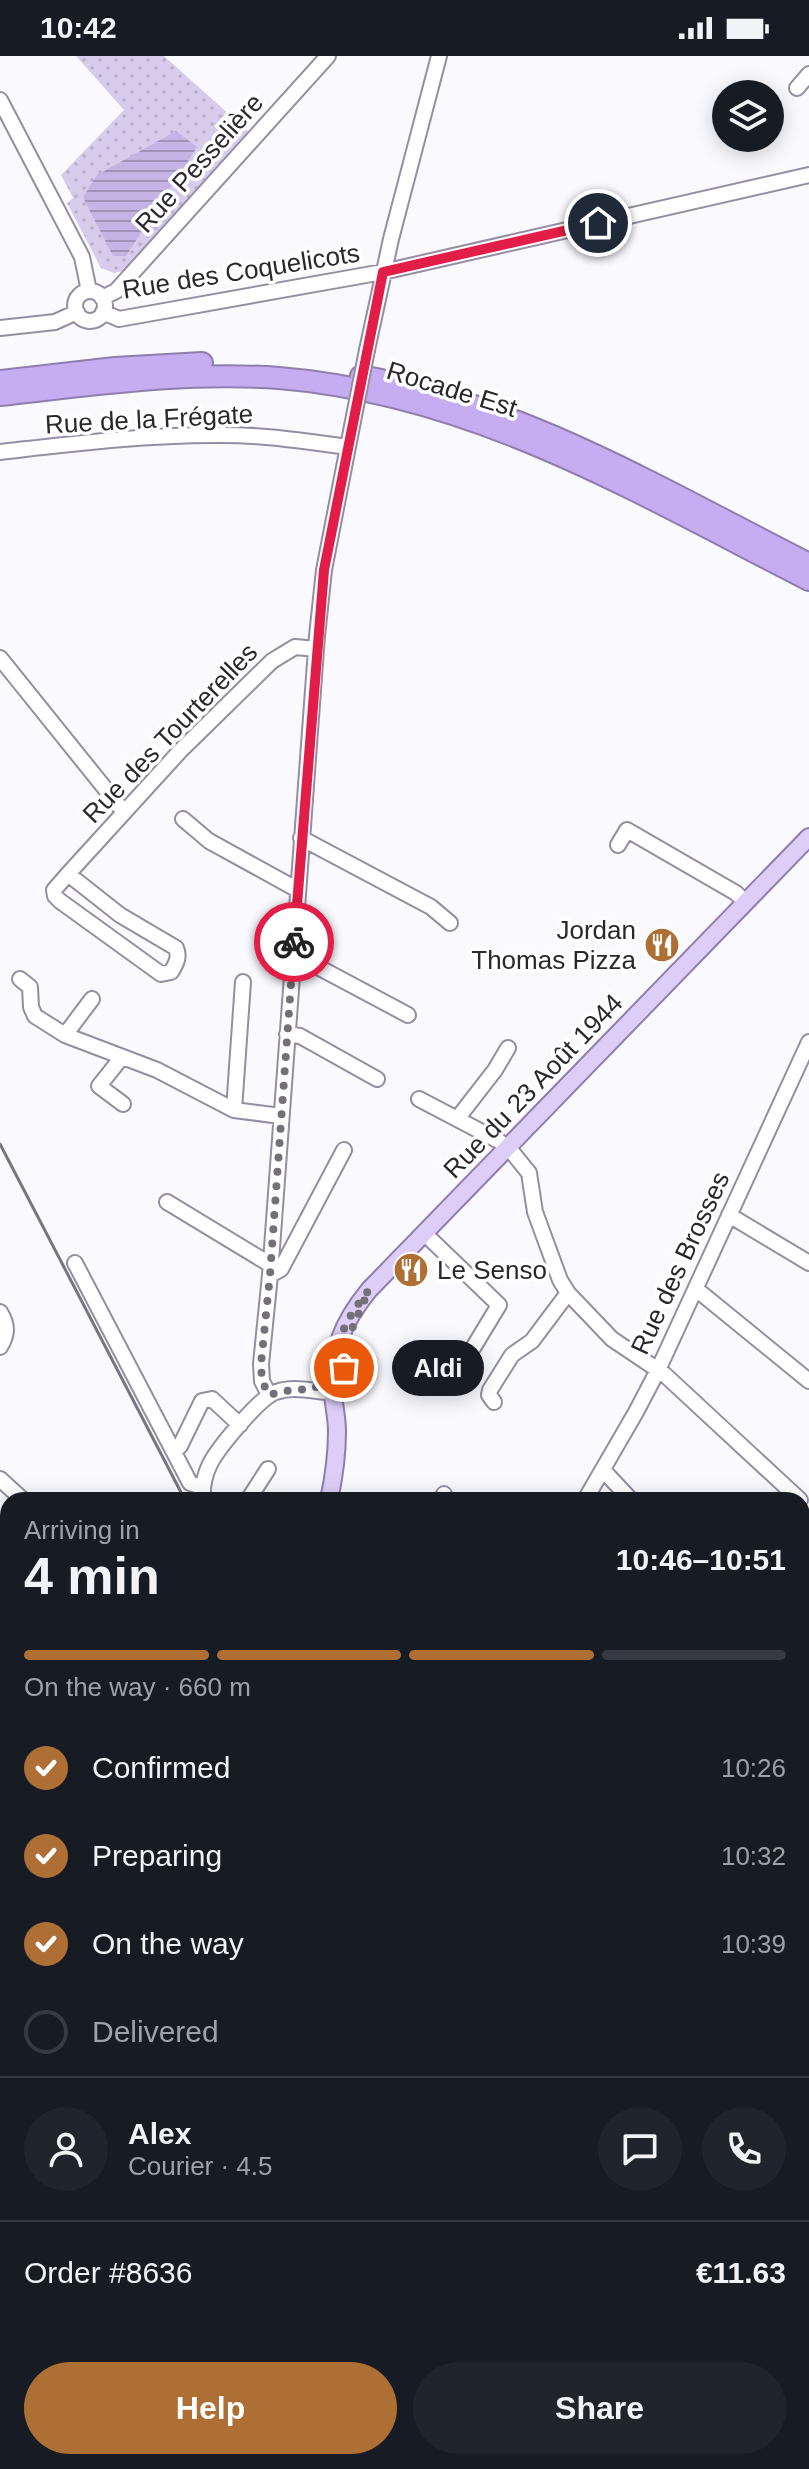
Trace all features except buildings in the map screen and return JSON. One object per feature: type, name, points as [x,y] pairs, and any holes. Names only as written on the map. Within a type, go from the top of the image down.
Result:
[{"type":"highway","name":"Rocade Est","points":[[0,381],[130,367],[230,363],[326,370],[388,381],[477,406],[550,434],[809,564]]},
{"type":"highway","name":"Rocade Est","points":[[0,395],[120,382],[229,376],[278,378],[382,394],[424,404],[521,437],[809,580]]},
{"type":"main road","name":"Rue du 23 Août 1944","points":[[333,1492],[338,1387],[333,1367],[343,1327],[353,1309],[806,840]]},
{"type":"street","name":"Rue Pesselière","points":[[98,300],[116,291],[328,56]]},
{"type":"street","points":[[269,1395],[262,1381],[261,1364],[324,570],[383,272],[439,56]]},
{"type":"street","points":[[797,88],[809,74]]},
{"type":"street","points":[[0,100],[82,257],[98,300],[77,298],[77,312],[55,322],[0,328]]},
{"type":"street","name":"Rue des Coquelicots","points":[[98,300],[119,319],[383,272],[809,175]]},
{"type":"street","name":"Rue des Coquelicots","points":[[77,312],[88,320],[97,319],[98,300]]},
{"type":"street","name":"Rue de la Frégate","points":[[0,452],[76,443],[213,435],[269,437],[348,447]]},
{"type":"street","name":"Rue des Tourterelles","points":[[68,874],[181,750],[279,656],[295,647],[316,649]]},
{"type":"street","points":[[0,658],[124,812]]},
{"type":"street","points":[[183,819],[209,841],[298,890]]},
{"type":"street","points":[[618,845],[627,830],[736,893],[745,902]]},
{"type":"street","points":[[301,838],[431,907],[450,923]]},
{"type":"street","points":[[68,874],[120,915],[176,948],[177,962],[171,972],[161,974],[55,896],[54,890],[68,874]]},
{"type":"street","points":[[294,949],[300,950],[318,967],[408,1015]]},
{"type":"street","points":[[20,979],[30,987],[31,1007],[35,1016],[65,1035],[157,1070],[234,1110],[281,1116]]},
{"type":"street","points":[[234,1110],[243,982]]},
{"type":"street","points":[[65,1035],[92,999]]},
{"type":"street","points":[[287,1034],[300,1036],[377,1079]]},
{"type":"street","name":"Rue des Brosses","points":[[590,1492],[658,1370],[809,1042]]},
{"type":"street","points":[[457,1119],[508,1048]]},
{"type":"street","points":[[122,1057],[99,1086],[123,1104]]},
{"type":"street","points":[[419,1099],[507,1147],[529,1173],[535,1212],[560,1280],[568,1293],[612,1339],[658,1370],[791,1492]]},
{"type":"street","points":[[167,1202],[270,1270],[281,1269],[344,1150]]},
{"type":"street","points":[[729,1215],[809,1263]]},
{"type":"street","points":[[424,1233],[499,1305],[450,1386]]},
{"type":"street","points":[[75,1263],[190,1483],[200,1492]]},
{"type":"street","points":[[696,1289],[809,1381]]},
{"type":"street","points":[[494,1402],[489,1395],[490,1390],[512,1355],[532,1341],[568,1293]]},
{"type":"street","points":[[0,1312],[7,1323],[0,1347]]},
{"type":"street","points":[[203,1492],[211,1463],[240,1425],[269,1395],[338,1387]]},
{"type":"street","points":[[174,1451],[180,1446],[202,1401],[212,1399],[240,1425]]},
{"type":"street","points":[[253,1492],[268,1469]]},
{"type":"street","points":[[603,1470],[624,1492]]},
{"type":"shaded area","points":[[76,56],[164,56],[250,133],[127,270],[114,273],[101,268],[67,203],[73,198],[61,175],[124,110]]},
{"type":"shaded area","points":[[176,131],[197,147],[126,256],[113,256],[83,197],[97,175]]},
{"type":"railway","points":[[0,1144],[181,1492]]},
{"type":"way so far","points":[[294,942],[262,1381],[269,1395],[310,1389],[333,1381],[333,1367],[343,1327],[369,1290],[351,1331],[344,1368]]},
{"type":"place","name":"Jordan Thomas Pizza","points":[[662,945]]},
{"type":"place","name":"Le Senso","points":[[411,1270]]},
{"type":"place","name":"Aldi","points":[[344,1368]]},
{"type":"route","points":[[294,942],[324,570],[383,272],[598,223]]}]
